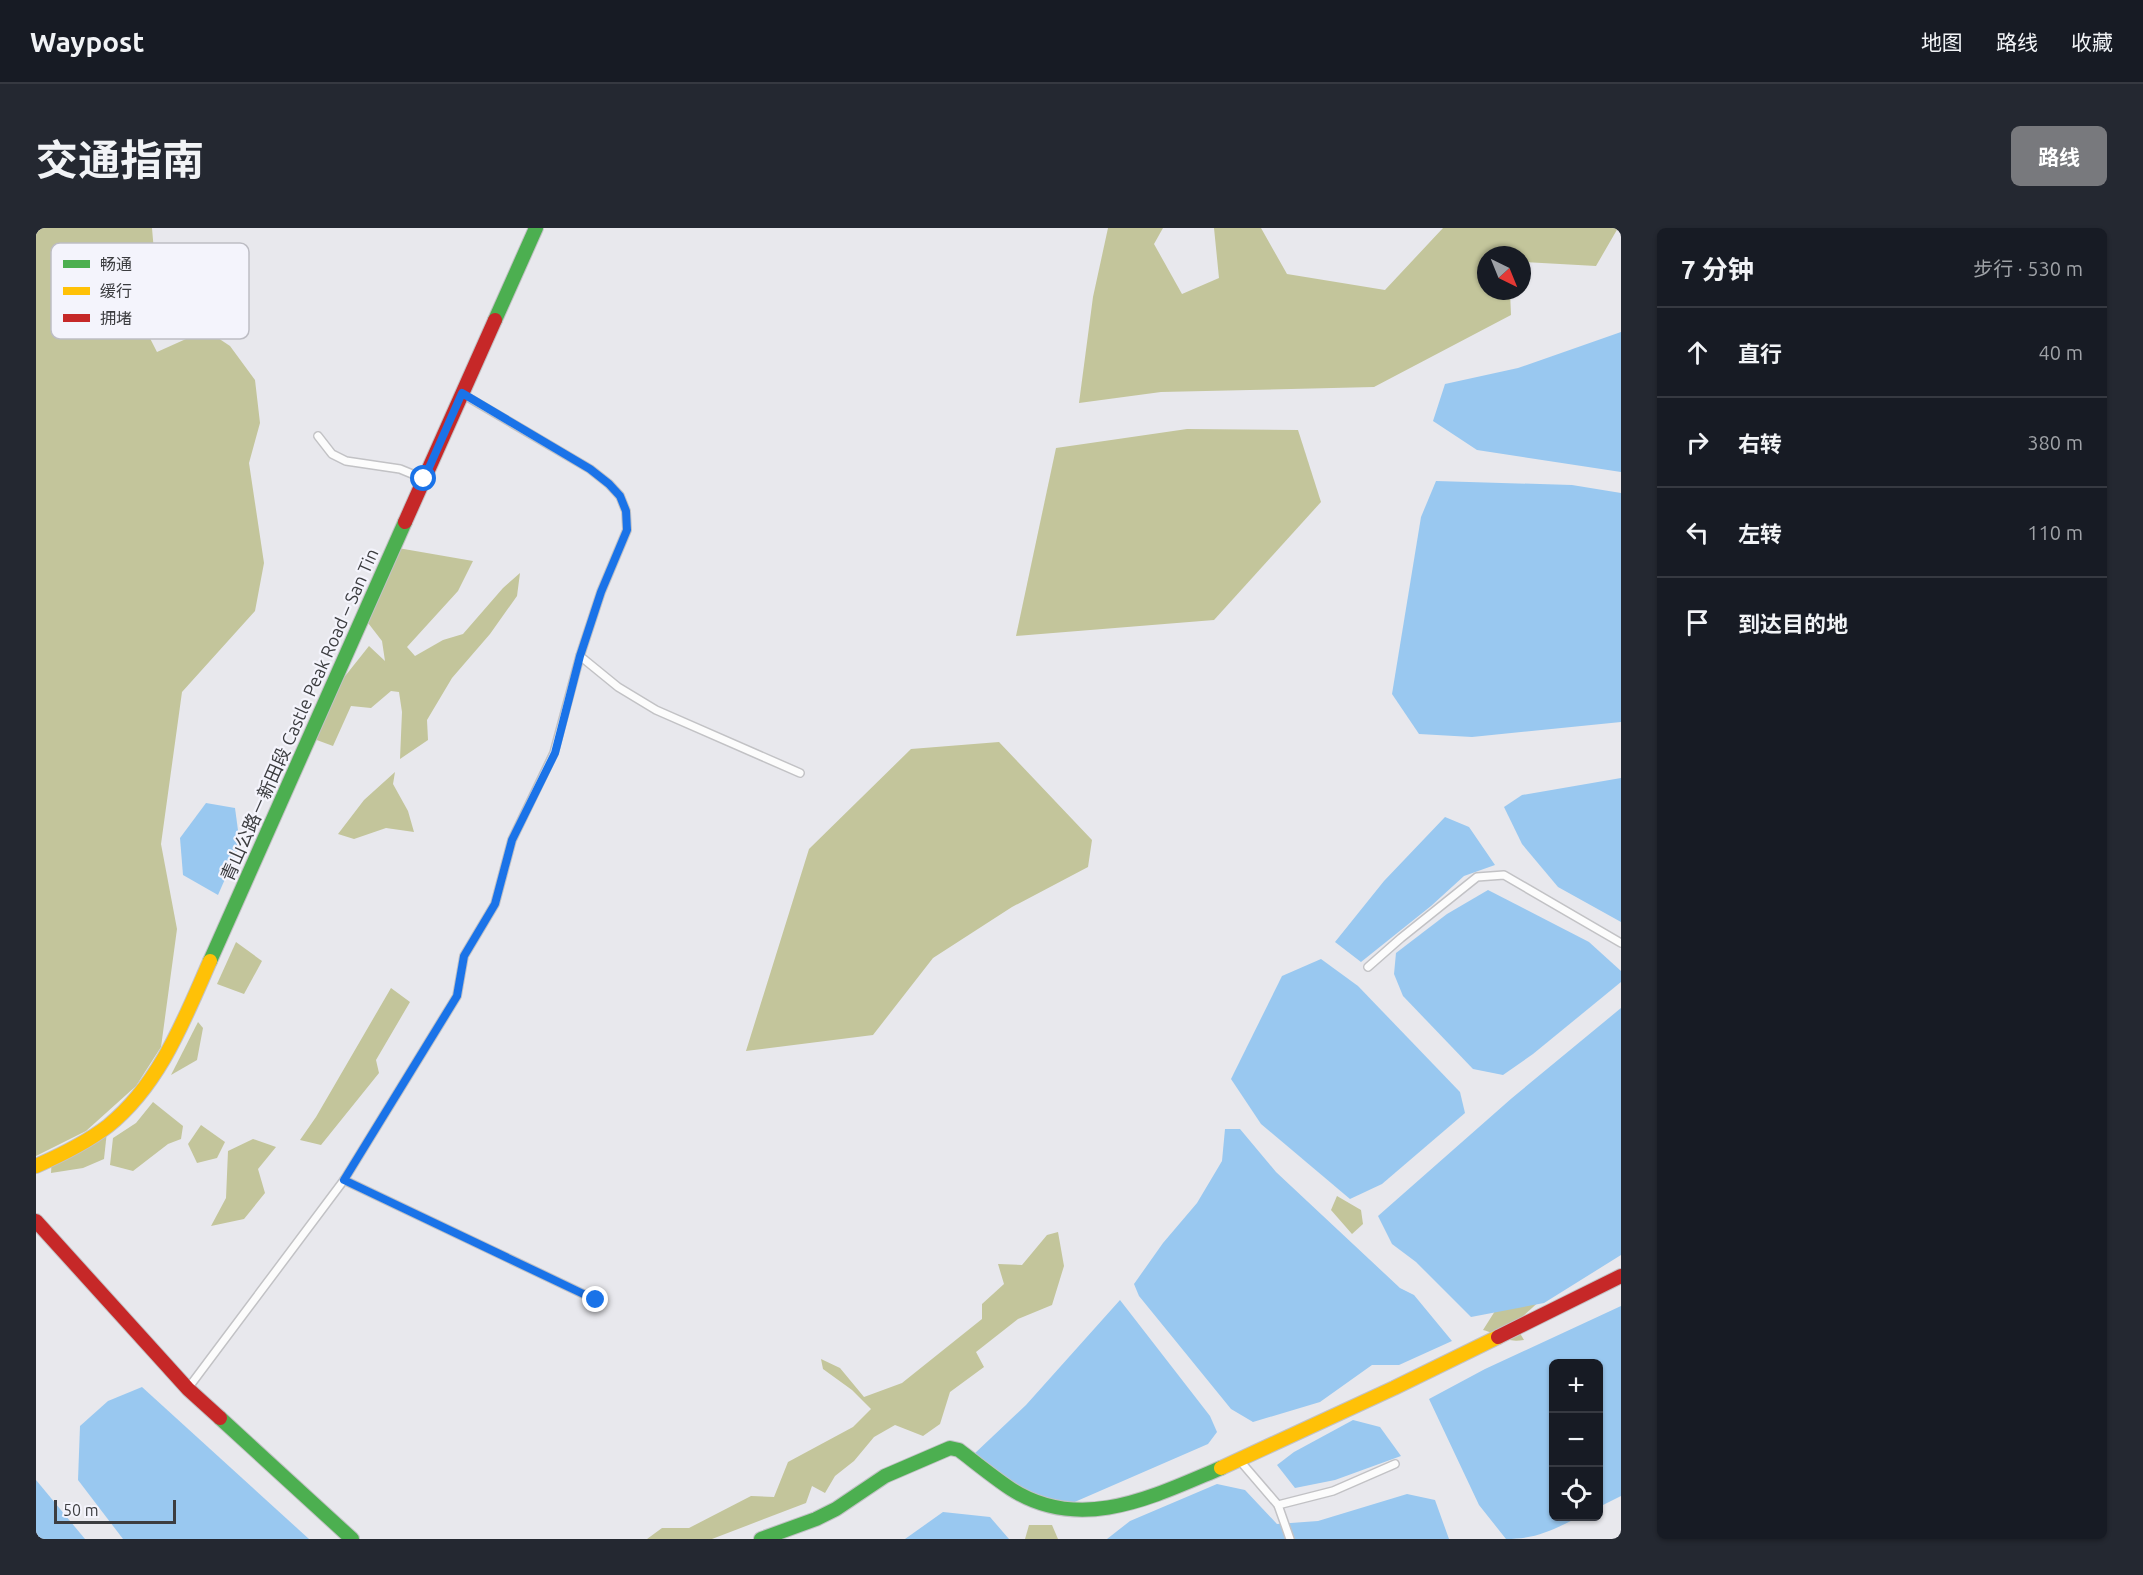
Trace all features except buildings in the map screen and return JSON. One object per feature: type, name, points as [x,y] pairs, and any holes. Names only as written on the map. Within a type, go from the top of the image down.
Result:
[{"type":"street","name":"青山公路－新田段 Castle Peak Road – San Tin","points":[[36,1166],[71,1150],[112,1124],[134,1102],[164,1060],[536,228]]},
{"type":"street","points":[[36,1221],[188,1389],[352,1539]]},
{"type":"street","points":[[761,1539],[816,1519],[836,1509],[885,1476],[950,1448],[959,1450],[1012,1490],[1044,1505],[1089,1511],[1118,1507],[1149,1498],[1240,1460],[1394,1388],[1621,1276]]},
{"type":"lane","points":[[188,1389],[344,1180],[457,996],[464,956],[495,904],[512,840],[555,753],[580,656],[601,592],[627,530],[626,511],[620,496],[609,484],[590,469],[462,393]]},
{"type":"lane","points":[[318,436],[332,454],[346,461],[400,470],[424,479]]},
{"type":"lane","points":[[580,656],[618,687],[656,710],[800,772]]},
{"type":"lane","points":[[1368,967],[1477,877],[1504,875],[1621,943]]},
{"type":"lane","points":[[344,1180],[596,1300]]},
{"type":"lane","points":[[1240,1460],[1278,1505],[1290,1539]]},
{"type":"lane","points":[[1278,1505],[1333,1491],[1395,1464]]},
{"type":"green space","points":[[36,228],[152,228],[153,243],[51,243],[51,339],[150,339],[157,352],[186,339],[220,339],[230,346],[255,380],[260,423],[249,463],[264,563],[255,611],[182,692],[161,844],[177,929],[161,1047],[136,1086],[86,1131],[36,1156]]},
{"type":"green space","points":[[1108,228],[1163,228],[1154,244],[1182,294],[1219,278],[1214,228],[1261,228],[1287,274],[1385,290],[1443,228],[1618,228],[1596,266],[1531,262],[1531,246],[1477,246],[1477,300],[1510,300],[1511,315],[1374,387],[1161,392],[1079,403],[1093,297]]},
{"type":"green space","points":[[1187,429],[1298,430],[1321,502],[1214,620],[1016,636],[1056,448]]},
{"type":"green space","points":[[398,548],[473,561],[458,591],[407,647],[415,656],[443,640],[463,634],[503,588],[520,573],[517,596],[490,634],[452,678],[427,720],[428,740],[400,759],[402,712],[399,692],[391,691],[371,708],[351,706],[333,746],[314,739],[338,685],[369,646],[385,661],[382,641],[365,619]]},
{"type":"green space","points":[[999,742],[1092,840],[1088,867],[1012,907],[933,958],[873,1035],[746,1051],[809,849],[911,749]]},
{"type":"green space","points":[[395,772],[393,784],[408,811],[414,832],[386,828],[354,839],[338,834],[364,800]]},
{"type":"green space","points":[[236,942],[262,961],[244,994],[217,984]]},
{"type":"green space","points":[[391,988],[410,1002],[376,1060],[379,1073],[321,1145],[300,1140],[316,1117]]},
{"type":"green space","points":[[198,1022],[203,1028],[197,1060],[171,1075]]},
{"type":"green space","points":[[153,1102],[183,1126],[181,1139],[168,1144],[133,1171],[110,1165],[113,1138],[136,1123]]},
{"type":"green space","points":[[108,1122],[104,1159],[83,1168],[51,1173],[52,1155]]},
{"type":"green space","points":[[201,1125],[225,1142],[217,1158],[197,1163],[188,1144]]},
{"type":"green space","points":[[253,1139],[276,1147],[258,1169],[265,1193],[244,1219],[211,1226],[226,1198],[228,1151]]},
{"type":"green space","points":[[1337,1196],[1361,1210],[1363,1224],[1352,1234],[1331,1210]]},
{"type":"green space","points":[[1058,1232],[1064,1266],[1052,1305],[1018,1319],[976,1352],[984,1367],[950,1392],[940,1424],[923,1436],[895,1425],[874,1437],[854,1461],[835,1476],[825,1493],[812,1486],[806,1503],[712,1539],[647,1539],[662,1528],[689,1528],[751,1496],[774,1497],[788,1462],[853,1427],[871,1409],[852,1390],[823,1369],[821,1359],[840,1368],[864,1397],[902,1383],[982,1319],[982,1304],[1004,1284],[998,1264],[1022,1265],[1047,1235]]},
{"type":"green space","points":[[1543,1298],[1522,1317],[1521,1335],[1524,1340],[1507,1339],[1483,1330],[1495,1311]]},
{"type":"green space","points":[[1029,1525],[1052,1525],[1058,1539],[1025,1539]]},
{"type":"water","points":[[1621,332],[1621,472],[1477,450],[1433,421],[1445,384],[1518,368]]},
{"type":"water","points":[[1436,481],[1572,485],[1621,493],[1621,722],[1472,737],[1419,734],[1392,694],[1421,517]]},
{"type":"water","points":[[1621,778],[1621,922],[1558,887],[1522,844],[1504,807],[1522,795]]},
{"type":"water","points":[[206,803],[235,808],[240,845],[218,895],[183,875],[180,838]]},
{"type":"water","points":[[1445,817],[1469,827],[1495,865],[1464,876],[1431,906],[1361,962],[1335,942],[1384,881]]},
{"type":"water","points":[[1488,890],[1589,942],[1621,971],[1621,982],[1533,1054],[1503,1075],[1473,1069],[1403,996],[1394,974],[1396,953],[1447,914]]},
{"type":"water","points":[[1321,959],[1358,986],[1460,1092],[1465,1113],[1382,1184],[1350,1199],[1261,1124],[1231,1079],[1282,976]]},
{"type":"water","points":[[1621,1008],[1621,1255],[1544,1303],[1471,1317],[1416,1262],[1392,1244],[1378,1216],[1512,1098]]},
{"type":"water","points":[[1225,1129],[1240,1129],[1276,1172],[1400,1288],[1414,1295],[1452,1341],[1399,1365],[1372,1365],[1320,1402],[1253,1422],[1231,1409],[1139,1296],[1134,1284],[1163,1243],[1197,1203],[1222,1161]]},
{"type":"water","points":[[1120,1300],[1210,1416],[1217,1432],[1208,1444],[1070,1504],[996,1488],[973,1455],[1026,1405]]},
{"type":"water","points":[[1621,1306],[1621,1496],[1603,1505],[1603,1359],[1549,1359],[1549,1521],[1571,1521],[1536,1535],[1506,1539],[1479,1505],[1429,1399],[1485,1369]]},
{"type":"water","points":[[142,1387],[309,1539],[123,1539],[78,1480],[80,1426],[108,1401]]},
{"type":"water","points":[[1353,1420],[1380,1427],[1401,1456],[1335,1480],[1295,1488],[1277,1465],[1294,1452]]},
{"type":"water","points":[[36,1480],[85,1539],[36,1539]]},
{"type":"water","points":[[1217,1484],[1245,1490],[1277,1524],[1318,1521],[1407,1494],[1435,1500],[1449,1539],[1107,1539],[1130,1521]]},
{"type":"water","points":[[943,1512],[990,1517],[1009,1539],[905,1539]]},
{"type":"traffic: fast","points":[[495,320],[536,228]]},
{"type":"traffic: fast","points":[[210,961],[405,522]]},
{"type":"traffic: fast","points":[[220,1418],[352,1539]]},
{"type":"traffic: fast","points":[[761,1539],[816,1519],[836,1509],[885,1476],[950,1448],[959,1450],[1011,1489],[1037,1502],[1064,1509],[1091,1510],[1144,1499],[1221,1468]]},
{"type":"traffic: slow","points":[[36,1166],[100,1132],[142,1091],[169,1050],[210,961]]},
{"type":"traffic: slow","points":[[1221,1468],[1498,1337]]},
{"type":"traffic: jam","points":[[405,522],[495,320]]},
{"type":"traffic: jam","points":[[36,1221],[188,1389],[220,1418]]},
{"type":"traffic: jam","points":[[1498,1337],[1621,1276]]},
{"type":"route","points":[[424,479],[462,393],[590,469],[609,484],[620,496],[626,511],[627,530],[601,592],[580,656],[555,753],[512,840],[495,904],[464,956],[457,996],[344,1180],[596,1300]]}]
